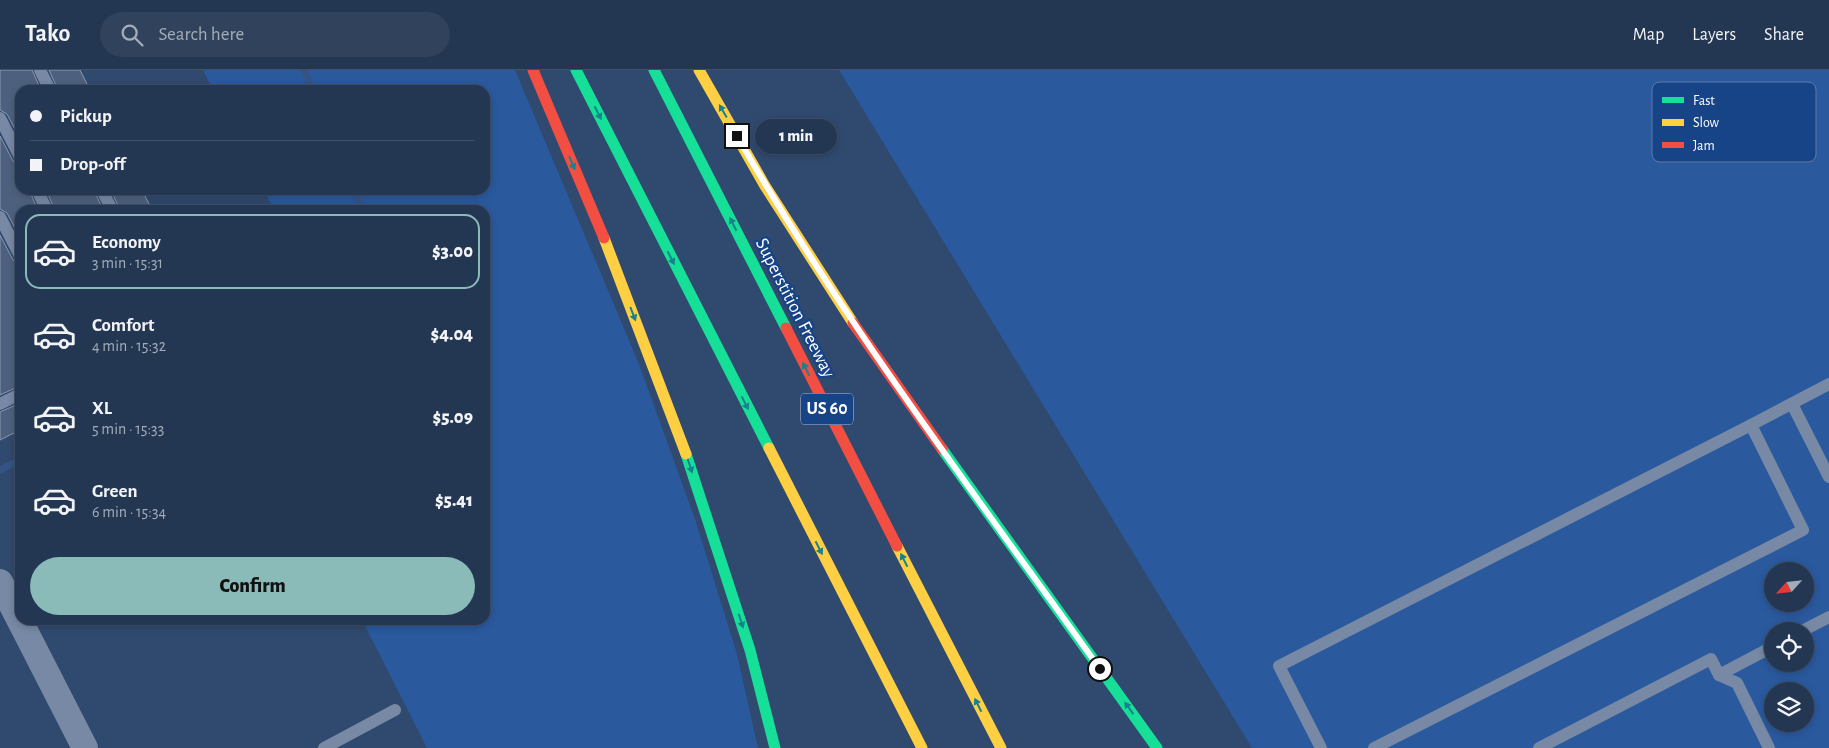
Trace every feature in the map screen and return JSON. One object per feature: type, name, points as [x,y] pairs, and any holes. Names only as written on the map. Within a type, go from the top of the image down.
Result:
[{"type":"highway","points":[[533,70],[603,236],[682,441],[750,650],[775,748]]},
{"type":"highway","points":[[576,70],[922,748]]},
{"type":"highway","name":"Superstition Freeway","points":[[654,70],[1001,748]]},
{"type":"highway","points":[[699,70],[766,186],[860,334],[1157,748]]},
{"type":"street","points":[[0,582],[15,611]]},
{"type":"street","points":[[22,625],[85,748]]},
{"type":"lane","points":[[40,70],[48,85]]},
{"type":"lane","points":[[0,118],[15,147]]},
{"type":"lane","points":[[0,217],[15,246]]},
{"type":"lane","points":[[1321,748],[1278,666],[1829,384]]},
{"type":"lane","points":[[0,404],[15,396]]},
{"type":"lane","points":[[1792,404],[1829,477]]},
{"type":"lane","points":[[1374,748],[1803,530],[1751,425]]},
{"type":"lane","points":[[1814,625],[1829,617]]},
{"type":"lane","points":[[1719,674],[1764,651]]},
{"type":"lane","points":[[1538,748],[1711,659],[1719,674],[1737,683],[1769,748]]},
{"type":"lane","points":[[324,748],[395,710]]},
{"type":"shaded area","points":[[203,70],[515,70],[639,364],[695,519],[737,654],[758,748],[427,748],[365,625],[490,625],[490,205],[272,205],[266,195],[490,195],[490,85],[210,85]]},
{"type":"shaded area","points":[[839,70],[1829,70],[1829,748],[1252,748]]},
{"type":"building","points":[[0,70],[32,70],[39,85],[15,85],[15,129],[7,114],[0,110]]},
{"type":"building","points":[[49,70],[80,70],[88,85],[56,85]]},
{"type":"building","points":[[0,136],[15,162],[15,195],[31,195],[36,205],[15,205],[15,228],[7,213],[0,209]]},
{"type":"building","points":[[48,195],[96,195],[101,205],[53,205]]},
{"type":"building","points":[[113,195],[144,195],[150,205],[118,205]]},
{"type":"building","points":[[0,235],[15,261],[15,388],[0,395]]},
{"type":"building","points":[[15,405],[15,432],[0,440],[0,412]]},
{"type":"waterway","points":[[304,70],[310,85]]},
{"type":"waterway","points":[[356,195],[360,205]]},
{"type":"waterway","points":[[0,470],[15,462]]},
{"type":"traffic: fast","points":[[576,70],[769,448]]},
{"type":"traffic: fast","points":[[654,70],[786,328]]},
{"type":"traffic: fast","points":[[942,449],[1157,748]]},
{"type":"traffic: fast","points":[[686,454],[750,650],[775,748]]},
{"type":"traffic: slow","points":[[699,70],[765,186],[853,323]]},
{"type":"traffic: slow","points":[[604,238],[686,454]]},
{"type":"traffic: slow","points":[[769,448],[922,748]]},
{"type":"traffic: slow","points":[[897,546],[1001,748]]},
{"type":"traffic: jam","points":[[533,70],[604,238]]},
{"type":"traffic: jam","points":[[853,323],[942,449]]},
{"type":"traffic: jam","points":[[786,328],[897,546]]},
{"type":"route","points":[[737,136],[766,186],[860,334],[1100,669]]}]
